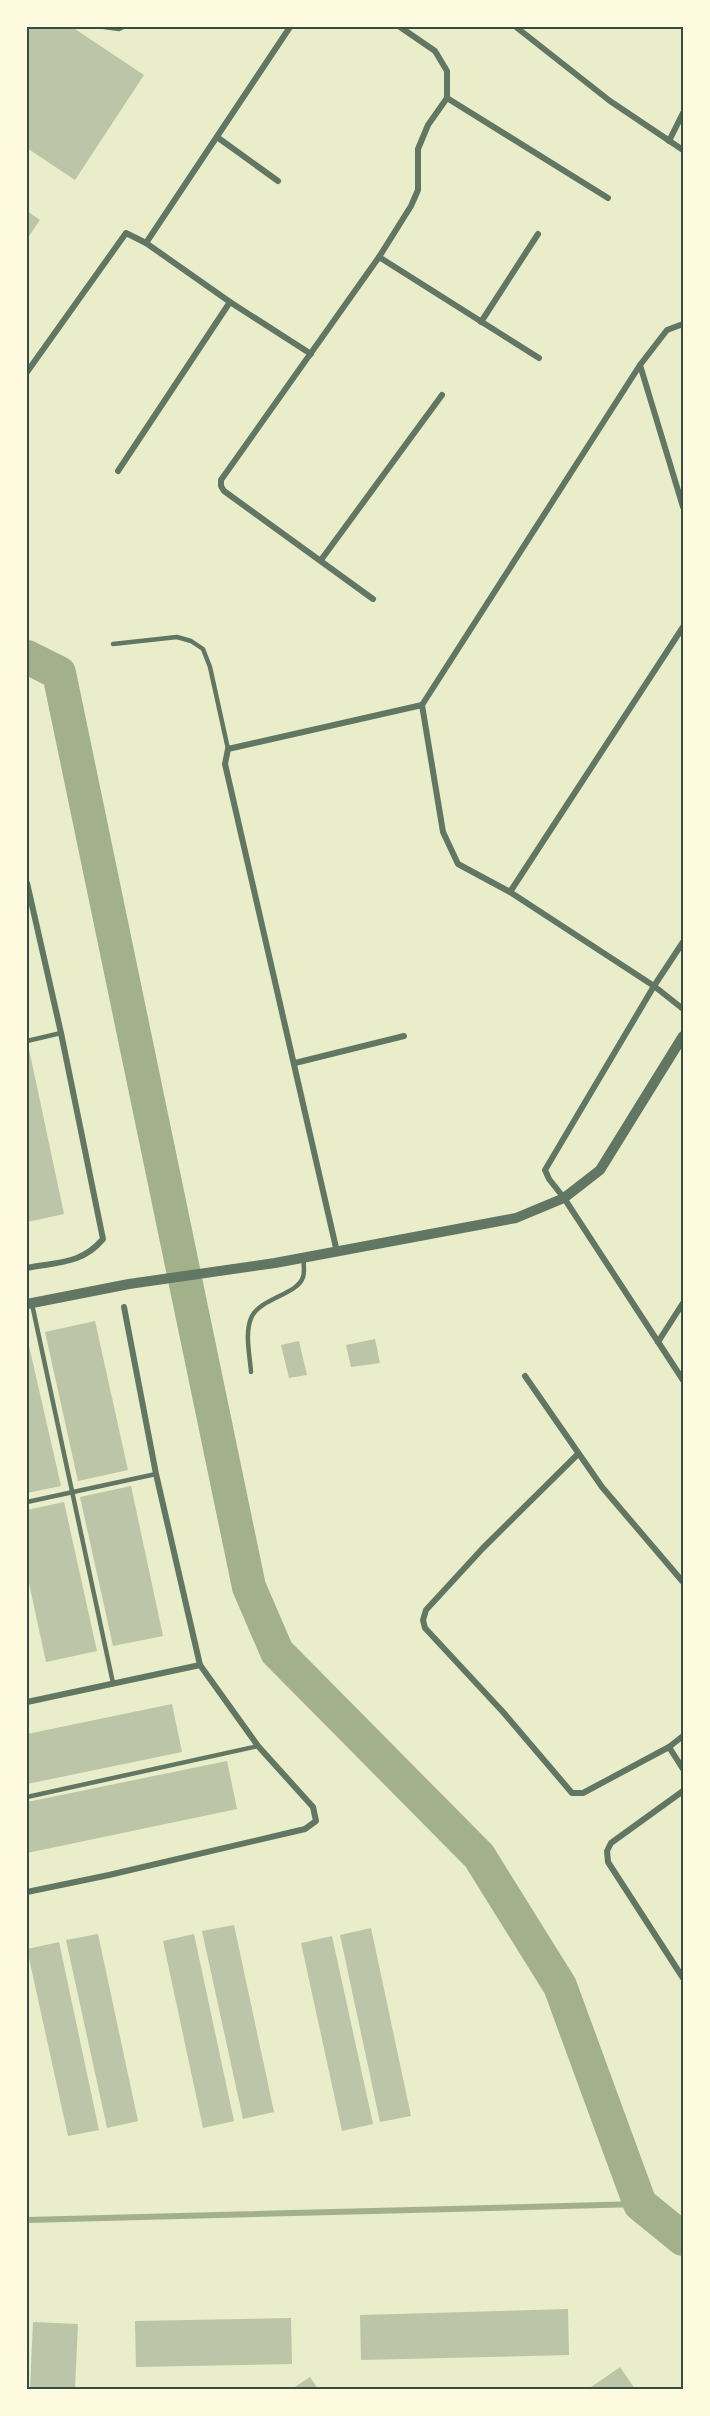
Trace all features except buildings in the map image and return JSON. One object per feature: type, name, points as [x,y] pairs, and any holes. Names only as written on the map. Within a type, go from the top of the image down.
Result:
[{"type":"street","points":[[146,243],[290,27]]},
{"type":"street","points":[[373,599],[224,491],[221,480],[379,257],[411,206],[418,190],[417,149],[428,125],[447,98],[447,71],[435,51],[400,27]]},
{"type":"street","points":[[516,27],[610,101],[683,150]]},
{"type":"street","points":[[447,98],[608,198]]},
{"type":"street","points":[[669,141],[683,113]]},
{"type":"street","points":[[217,137],[279,182]]},
{"type":"street","points":[[27,372],[124,235],[130,234],[311,354]]},
{"type":"street","points":[[481,322],[538,234]]},
{"type":"street","points":[[379,257],[539,358]]},
{"type":"street","points":[[118,471],[230,302]]},
{"type":"street","points":[[683,324],[667,330],[640,365],[422,705],[442,832],[458,864],[510,892],[654,986],[683,1009]]},
{"type":"street","points":[[640,365],[683,507]]},
{"type":"street","points":[[321,560],[441,395]]},
{"type":"street","points":[[510,892],[683,627]]},
{"type":"street","points":[[337,1252],[225,764],[228,749],[422,705]]},
{"type":"street","points":[[27,883],[61,1033],[103,1239],[95,1249],[82,1258],[27,1268]]},
{"type":"street","points":[[683,942],[654,986],[545,1170],[683,1380]]},
{"type":"street","points":[[295,1063],[404,1036]]},
{"type":"street","points":[[30,1304],[129,1284],[304,1258],[516,1218],[564,1198],[600,1170],[683,1036]]},
{"type":"street","points":[[658,1342],[683,1303]]},
{"type":"street","points":[[27,1892],[305,1829],[316,1821],[314,1807],[258,1746],[200,1665],[156,1474],[124,1307]]},
{"type":"street","points":[[525,1376],[578,1454],[683,1582]]},
{"type":"street","points":[[578,1454],[483,1548],[426,1610],[423,1620],[425,1628],[503,1712],[572,1793],[583,1793],[669,1747],[683,1736]]},
{"type":"street","points":[[28,1699],[200,1665]]},
{"type":"street","points":[[669,1747],[683,1769]]},
{"type":"street","points":[[683,1791],[611,1843],[607,1851],[608,1862],[683,1978]]},
{"type":"lane","points":[[104,27],[119,29],[123,27]]},
{"type":"lane","points":[[113,644],[177,637],[191,641],[202,649],[210,668],[228,749]]},
{"type":"lane","points":[[27,1041],[61,1033]]},
{"type":"lane","points":[[251,1372],[249,1328],[252,1317],[259,1307],[299,1284],[303,1277],[304,1258]]},
{"type":"lane","points":[[30,1304],[73,1492],[112,1683]]},
{"type":"lane","points":[[27,1502],[156,1474]]},
{"type":"lane","points":[[27,1797],[258,1746]]},
{"type":"waterway","points":[[27,657],[59,673],[249,1587],[277,1652],[479,1856],[560,1986],[640,2204],[683,2239]]},
{"type":"waterway","points":[[27,2220],[640,2204]]}]
